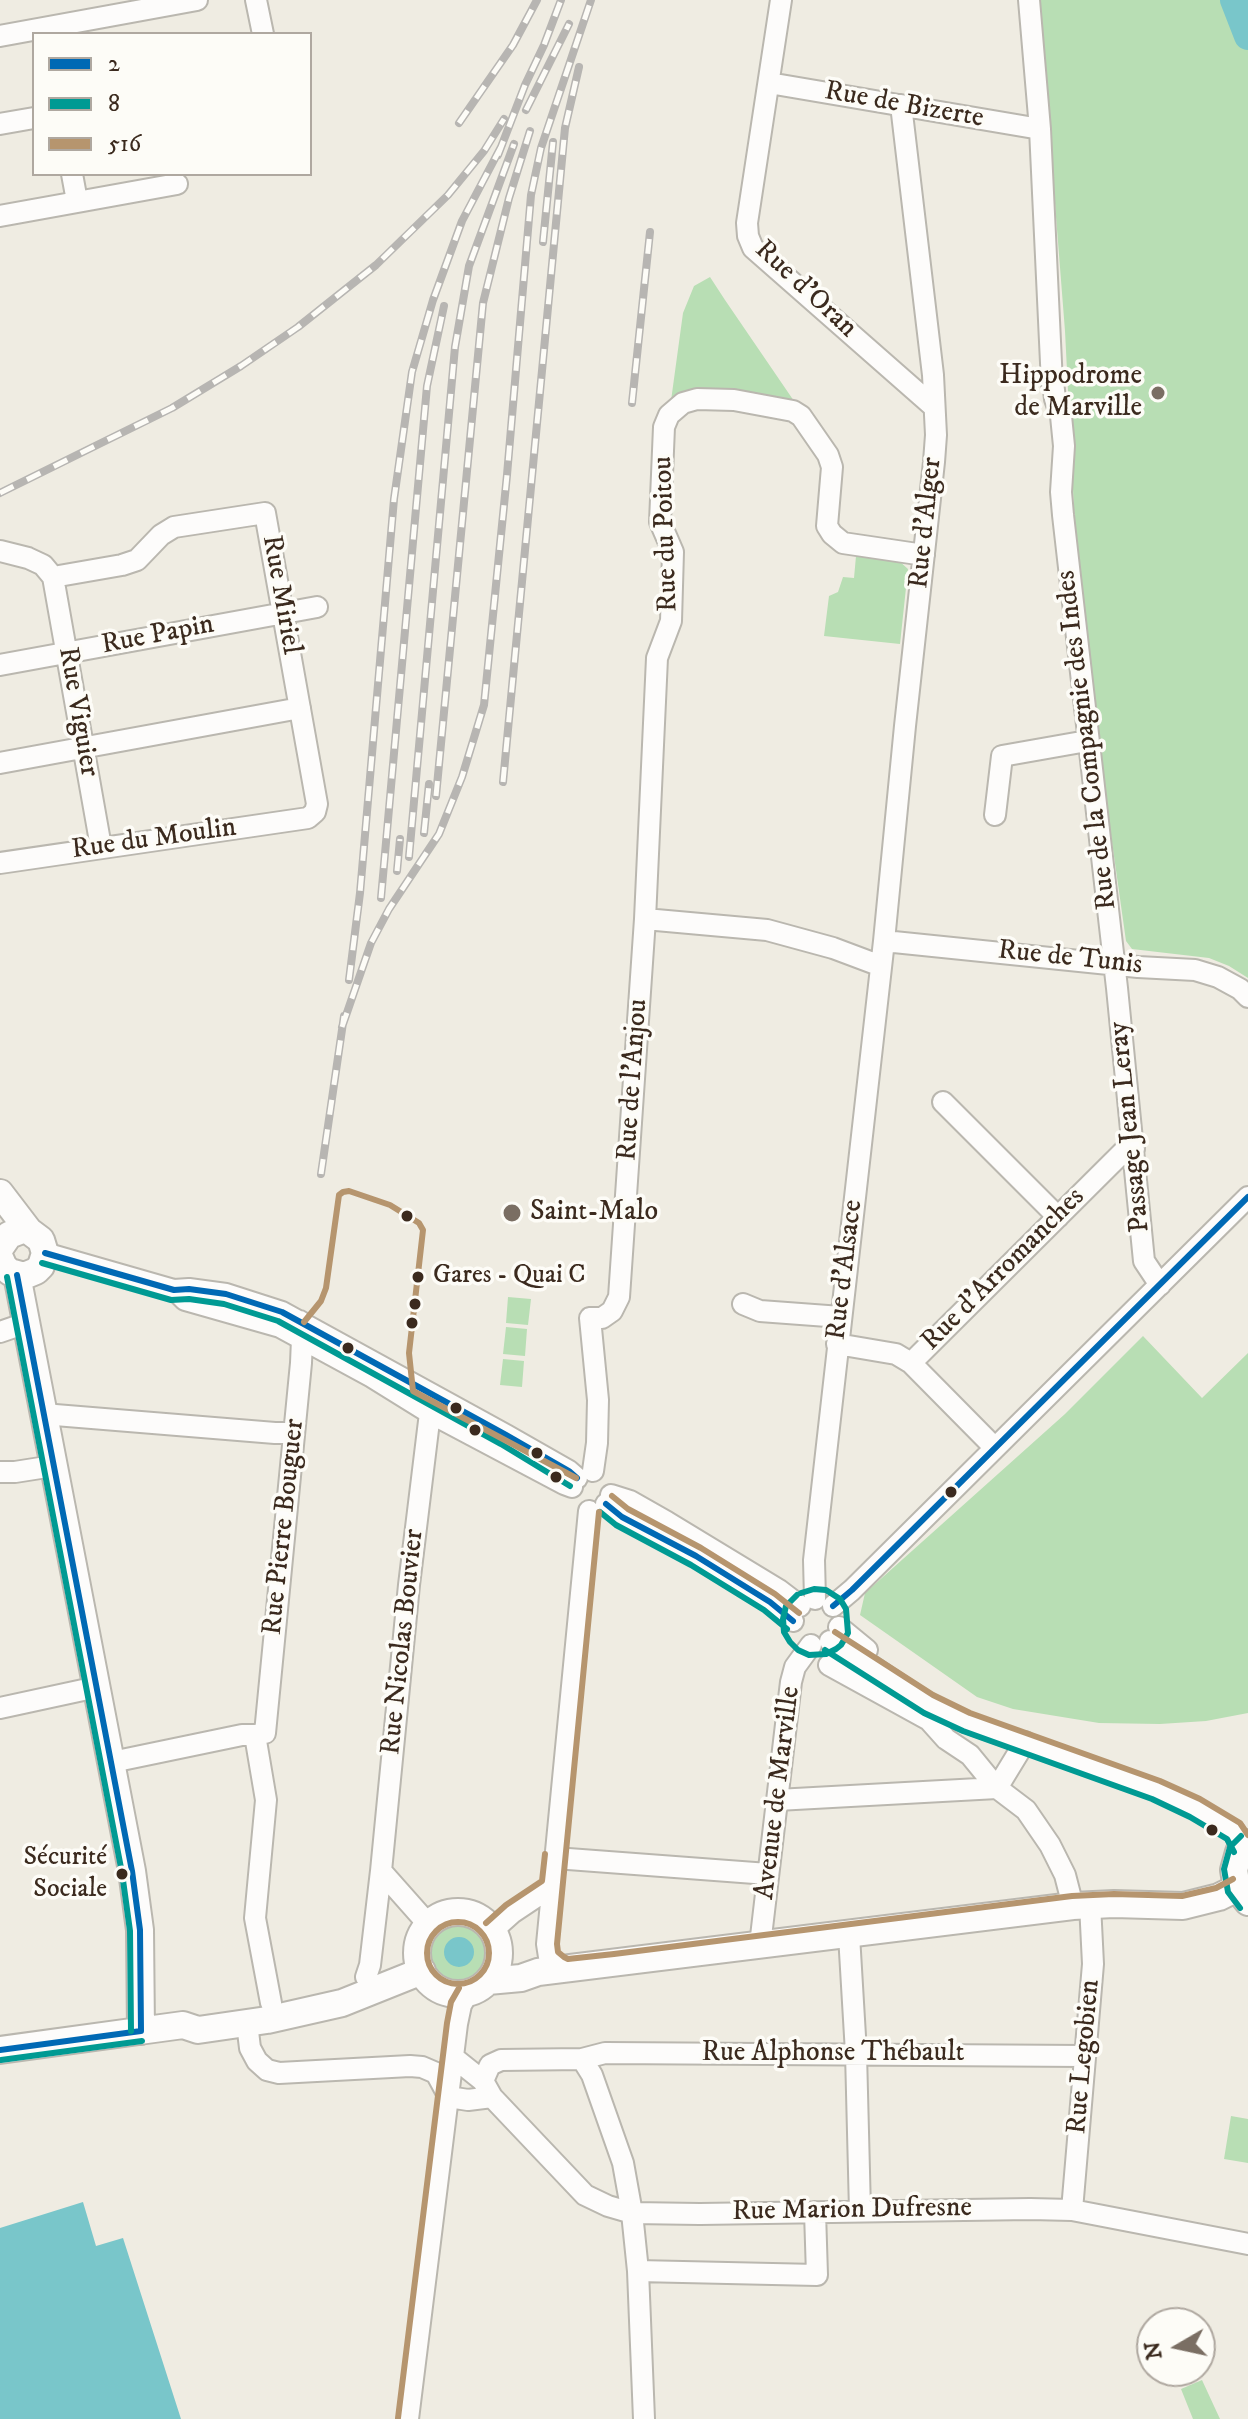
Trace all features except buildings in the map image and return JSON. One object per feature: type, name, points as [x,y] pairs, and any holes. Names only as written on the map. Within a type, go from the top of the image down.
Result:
[{"type":"main road","points":[[0,1193],[29,1231],[41,1240],[45,1253],[41,1266],[24,1276],[3,1251]]},
{"type":"main road","points":[[29,1231],[15,1231],[3,1251],[26,1323],[132,1871],[140,1930],[141,2031]]},
{"type":"main road","points":[[478,1987],[498,1963],[496,1942],[485,1921],[462,1911],[438,1917],[422,1932],[419,1962],[433,1985],[455,1994],[538,1972],[1081,1905],[1183,1906],[1243,1895],[1234,1870],[1246,1838]]},
{"type":"main road","points":[[496,1942],[538,1972]]},
{"type":"main road","points":[[183,2025],[195,2015],[340,1989],[366,1977],[419,1962]]},
{"type":"main road","points":[[0,2050],[183,2025],[198,2030],[316,2010],[342,2003],[419,1962]]},
{"type":"street","points":[[45,31],[197,0]]},
{"type":"street","points":[[256,0],[263,32]]},
{"type":"street","name":"Rue d'Oran","points":[[781,0],[747,223],[748,236],[753,248],[934,407]]},
{"type":"street","name":"Rue de la Compagnie des Indes","points":[[1029,0],[1040,129],[1052,373],[1064,446],[1063,515],[1114,965]]},
{"type":"street","points":[[0,36],[32,32]]},
{"type":"street","name":"Rue de Bizerte","points":[[769,83],[1040,129]]},
{"type":"street","name":"Rue d'Alger","points":[[884,941],[934,462],[933,375],[901,105]]},
{"type":"street","points":[[0,124],[32,118]]},
{"type":"street","points":[[72,176],[77,201]]},
{"type":"street","points":[[0,216],[177,184]]},
{"type":"street","name":"Rue du Poitou","points":[[645,919],[657,658],[671,621],[673,552],[660,522],[664,427],[669,415],[683,403],[697,399],[734,400],[787,408],[801,416],[828,455],[832,467],[827,526],[832,534],[843,543],[924,555]]},
{"type":"street","name":"Rue Miriel","points":[[53,577],[137,560],[161,535],[174,527],[265,513],[317,804],[315,812],[308,818]]},
{"type":"street","points":[[0,551],[43,565],[53,577]]},
{"type":"street","name":"Rue Viguier","points":[[53,577],[101,847]]},
{"type":"street","name":"Rue Papin","points":[[0,665],[317,607]]},
{"type":"street","points":[[0,763],[300,708]]},
{"type":"street","points":[[995,815],[1002,756],[1087,741]]},
{"type":"street","name":"Rue du Moulin","points":[[0,863],[308,818]]},
{"type":"street","points":[[645,919],[767,930],[833,948],[881,966]]},
{"type":"street","name":"Rue de l'Anjou","points":[[581,1479],[597,1443],[598,1400],[590,1318],[602,1318],[612,1311],[619,1297],[645,919]]},
{"type":"street","name":"Rue de Tunis","points":[[884,941],[1114,965],[1195,970],[1218,977],[1248,997]]},
{"type":"street","name":"Rue d'Alsace","points":[[827,1638],[838,1614],[810,1608],[884,941]]},
{"type":"street","name":"Passage Jean Leray","points":[[1114,965],[1144,1261],[1160,1285]]},
{"type":"street","points":[[943,1102],[1058,1217]]},
{"type":"street","name":"Rue d'Arromanches","points":[[911,1363],[1126,1149],[1134,1149]]},
{"type":"street","points":[[1246,1838],[1193,1793],[953,1701],[865,1649],[827,1638],[798,1636],[810,1608],[852,1590],[1248,1197]]},
{"type":"street","points":[[45,1253],[174,1290],[185,1300],[301,1330],[537,1452],[581,1479]]},
{"type":"street","points":[[743,1304],[760,1311],[841,1317]]},
{"type":"street","points":[[0,1332],[26,1323]]},
{"type":"street","points":[[301,1330],[430,1413],[564,1484],[600,1473],[609,1482],[602,1503],[551,1887],[547,1952],[559,1966],[567,1969]]},
{"type":"street","name":"Rue Pierre Bouguer","points":[[271,2003],[255,1918],[266,1800],[260,1734],[294,1433],[301,1330]]},
{"type":"street","points":[[837,1344],[896,1354],[911,1363],[995,1448]]},
{"type":"street","name":"Rue Nicolas Bouvier","points":[[366,1977],[381,1871],[409,1585],[430,1413]]},
{"type":"street","points":[[43,1414],[294,1433]]},
{"type":"street","points":[[0,1472],[53,1466]]},
{"type":"street","points":[[581,1479],[574,1499],[577,1505],[630,1501],[810,1608]]},
{"type":"street","points":[[827,1638],[928,1704],[966,1722],[1156,1790],[1195,1808],[1246,1838]]},
{"type":"street","name":"Avenue de Marville","points":[[760,1945],[791,1682],[795,1667],[827,1638]]},
{"type":"street","name":"Rue Legobien","points":[[829,1665],[929,1720],[946,1739],[970,1755],[997,1788],[1026,1810],[1050,1845],[1081,1905],[1093,1964],[1072,2210]]},
{"type":"street","points":[[0,1708],[97,1687]]},
{"type":"street","points":[[112,1762],[260,1734]]},
{"type":"street","points":[[777,1800],[997,1788],[1025,1742]]},
{"type":"street","points":[[555,1858],[768,1874]]},
{"type":"street","points":[[381,1871],[428,1924]]},
{"type":"street","points":[[496,1942],[512,1913],[551,1887]]},
{"type":"street","points":[[849,1935],[860,2211]]},
{"type":"street","points":[[408,2419],[461,2005],[478,1987]]},
{"type":"street","points":[[247,2023],[250,2048],[257,2061],[267,2070],[279,2073],[422,2067],[436,2073],[449,2097]]},
{"type":"street","name":"Rue Alphonse Thébault","points":[[488,2089],[490,2065],[501,2060],[582,2059],[605,2053],[1085,2056]]},
{"type":"street","name":"Rue Marion Dufresne","points":[[453,2057],[488,2089],[585,2195],[632,2213],[1072,2210],[1248,2244]]},
{"type":"street","points":[[582,2059],[592,2075],[623,2163],[632,2213],[638,2271],[644,2419]]},
{"type":"street","points":[[449,2097],[468,2100],[488,2089]]},
{"type":"street","points":[[638,2271],[817,2275],[815,2212]]},
{"type":"green space","name":"Hippodrome de Marville","points":[[1039,0],[1248,0],[1248,978],[1209,958],[1132,949],[1126,941],[1076,549],[1065,331]]},
{"type":"green space","points":[[710,277],[796,404],[670,408],[683,313],[694,286]]},
{"type":"green space","points":[[856,556],[898,560],[908,569],[900,644],[824,636],[829,596],[838,592],[843,577],[854,578]]},
{"type":"green space","points":[[508,1297],[531,1299],[528,1325],[506,1323]]},
{"type":"green space","points":[[506,1327],[527,1329],[525,1356],[503,1354]]},
{"type":"green space","points":[[1143,1336],[1202,1398],[1248,1353],[1248,1713],[1206,1721],[1099,1723],[1013,1709],[977,1697],[860,1615],[865,1593],[1065,1414]]},
{"type":"green space","points":[[503,1359],[524,1361],[522,1387],[500,1385]]},
{"type":"green space","points":[[459,1922],[481,1930],[489,1952],[481,1974],[459,1982],[437,1974],[429,1952],[437,1930]]},
{"type":"green space","points":[[1231,2116],[1248,2119],[1248,2163],[1224,2159]]},
{"type":"green space","points":[[1205,2387],[1220,2419],[1193,2419],[1181,2389]]},
{"type":"water","points":[[459,1937],[470,1941],[474,1952],[470,1963],[459,1967],[448,1963],[444,1952],[448,1941]]},
{"type":"water","points":[[83,2202],[96,2246],[123,2238],[181,2419],[0,2419],[0,2228]]},
{"type":"waterway","points":[[1234,0],[1248,36]]},
{"type":"railway","points":[[459,123],[513,45],[537,0]]},
{"type":"railway","points":[[498,155],[561,0]]},
{"type":"railway","points":[[342,1027],[371,943],[389,909],[439,834],[462,777],[484,705],[531,195],[541,148],[591,0]]},
{"type":"railway","points":[[526,110],[569,24]]},
{"type":"railway","points":[[503,782],[565,128],[579,67]]},
{"type":"railway","points":[[0,493],[172,408],[298,327],[376,265],[448,195],[484,151],[504,119]]},
{"type":"railway","points":[[436,796],[483,303],[509,198],[530,131]]},
{"type":"railway","points":[[543,242],[553,142]]},
{"type":"railway","points":[[409,857],[455,347],[469,266],[514,144]]},
{"type":"railway","points":[[349,980],[360,893],[394,499],[412,372],[433,300],[462,221],[502,145]]},
{"type":"railway","points":[[632,403],[650,232]]},
{"type":"railway","points":[[381,898],[427,386],[444,306]]},
{"type":"railway","points":[[424,833],[429,784]]},
{"type":"railway","points":[[397,871],[400,839]]},
{"type":"railway","points":[[321,1174],[344,1016]]},
{"type":"transit line","name":"516","points":[[304,1322],[321,1301],[326,1288],[339,1195],[349,1191],[390,1205],[419,1223],[423,1230],[409,1353],[413,1391],[576,1478]]},
{"type":"transit line","name":"2","points":[[833,1606],[1248,1197]]},
{"type":"transit line","name":"2","points":[[45,1253],[174,1290],[226,1294],[282,1312],[506,1435],[577,1478]]},
{"type":"transit line","name":"8","points":[[42,1263],[171,1300],[224,1304],[278,1321],[501,1444],[570,1486]]},
{"type":"transit line","name":"2","points":[[17,1275],[132,1871],[140,1930],[141,2031]]},
{"type":"transit line","name":"8","points":[[7,1277],[122,1873],[130,1931],[131,2031]]},
{"type":"transit line","name":"516","points":[[612,1496],[628,1509],[701,1548],[775,1594],[799,1613]]},
{"type":"transit line","name":"2","points":[[606,1504],[622,1517],[696,1556],[770,1602],[793,1621]]},
{"type":"transit line","name":"516","points":[[599,1512],[557,1944],[558,1952],[564,1957],[614,1954],[1072,1896],[1182,1896],[1216,1888],[1233,1879]]},
{"type":"transit line","name":"8","points":[[600,1512],[616,1525],[691,1565],[764,1610],[787,1629]]},
{"type":"transit line","name":"8","points":[[797,1595],[786,1606],[783,1619],[784,1632],[790,1642],[809,1655],[826,1654],[836,1649],[848,1633],[846,1609],[840,1599],[826,1590],[814,1589],[801,1593]]},
{"type":"transit line","name":"516","points":[[835,1632],[933,1695],[970,1713],[1160,1781],[1200,1799],[1240,1823],[1248,1835]]},
{"type":"transit line","name":"8","points":[[825,1650],[924,1713],[963,1731],[1152,1799],[1227,1839],[1234,1852]]},
{"type":"transit line","name":"8","points":[[1240,1908],[1228,1892],[1224,1869],[1230,1847],[1241,1836]]},
{"type":"transit line","name":"516","points":[[486,1923],[542,1881],[545,1854]]},
{"type":"transit line","name":"516","points":[[458,1922],[470,1924],[480,1931],[487,1941],[489,1953],[487,1965],[480,1975],[470,1982],[458,1984],[446,1982],[436,1975],[429,1965],[427,1953],[429,1941],[436,1931],[446,1924],[458,1922]]},
{"type":"transit line","name":"516","points":[[398,2418],[447,2023],[451,2002],[459,1988]]},
{"type":"transit line","name":"2","points":[[0,2050],[141,2031]]},
{"type":"transit line","name":"8","points":[[1,2060],[142,2041]]},
{"type":"place","name":"Hippodrome de Marville","points":[[1158,393]]},
{"type":"place","name":"Saint-Malo","points":[[512,1213]]},
{"type":"place","name":"Gares - Quai C","points":[[418,1277]]},
{"type":"place","name":"Sécurité Sociale","points":[[122,1874]]}]
